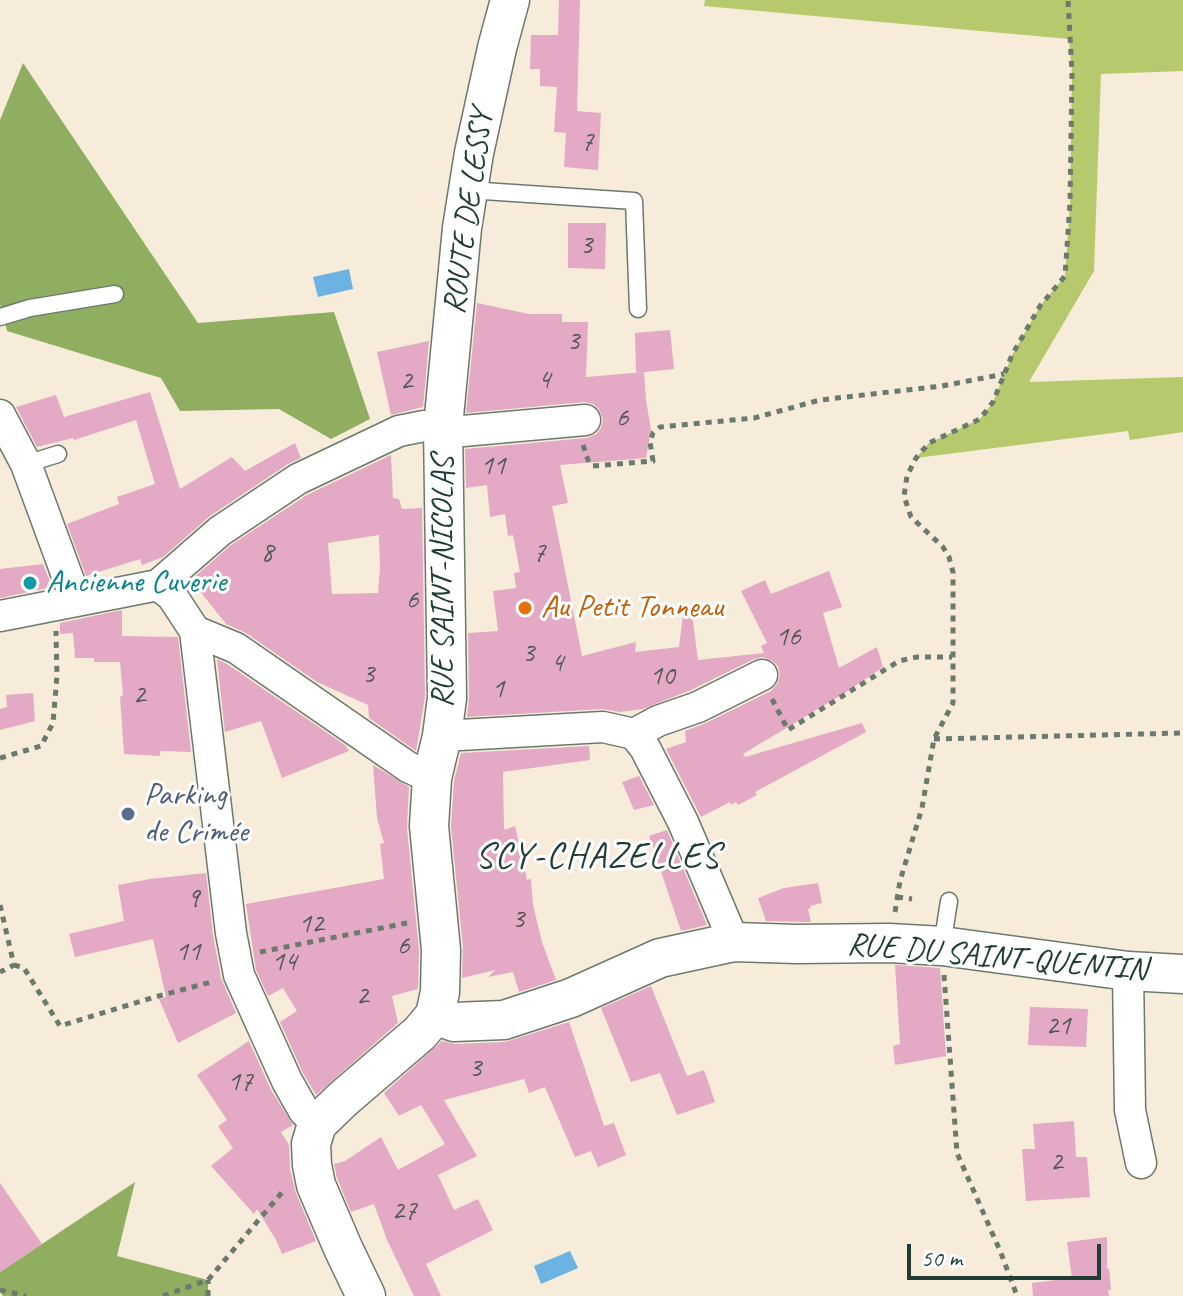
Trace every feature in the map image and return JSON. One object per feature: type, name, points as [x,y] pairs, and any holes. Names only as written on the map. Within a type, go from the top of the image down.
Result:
[{"type":"street","name":"ROUTE DE LESSY","points":[[443,427],[462,228],[493,63],[510,0]]},
{"type":"street","points":[[0,416],[26,464],[64,603]]},
{"type":"street","points":[[0,616],[158,585],[220,531],[298,479],[399,431],[424,426],[463,431],[580,421]]},
{"type":"street","name":"RUE SAINT-NICOLAS","points":[[435,1015],[440,992],[441,950],[429,826],[432,778],[447,698],[443,427]]},
{"type":"street","points":[[158,585],[172,596],[195,631],[237,966],[287,1081],[304,1111],[317,1124]]},
{"type":"street","points":[[195,631],[236,648],[408,767],[432,778]]},
{"type":"street","points":[[634,734],[760,676]]},
{"type":"street","points":[[442,736],[603,727],[634,734],[645,748],[683,822],[734,942]]},
{"type":"street","name":"RUE DU SAINT-QUENTIN","points":[[435,1015],[454,1022],[504,1020],[571,998],[660,958],[734,942],[942,946],[1128,971],[1183,974]]},
{"type":"street","points":[[1128,971],[1130,1110],[1141,1163]]},
{"type":"street","points":[[366,1296],[316,1185],[311,1144],[317,1124],[420,1033],[435,1015]]},
{"type":"lane","points":[[468,190],[634,201],[638,309]]},
{"type":"lane","points":[[0,317],[30,308],[115,294]]},
{"type":"lane","points":[[26,464],[58,454]]},
{"type":"lane","points":[[942,946],[949,901]]},
{"type":"path","points":[[889,943],[900,881],[922,808],[934,739],[953,703],[953,572],[943,547],[911,517],[904,496],[907,476],[916,458],[929,443],[980,419],[993,402],[1012,355],[1040,306],[1065,276],[1070,203],[1072,73],[1068,0]]},
{"type":"path","points":[[580,421],[589,463],[593,466],[653,461],[650,442],[653,433],[660,427],[754,418],[820,400],[942,386],[1004,374]]},
{"type":"path","points":[[0,758],[41,746],[53,723],[57,676],[55,620],[64,603]]},
{"type":"path","points":[[760,676],[788,730],[899,661],[917,657],[952,657]]},
{"type":"path","points":[[934,739],[1183,733]]},
{"type":"path","points":[[897,897],[912,899]]},
{"type":"path","points":[[0,905],[14,965]]},
{"type":"path","points":[[0,972],[14,965],[24,968],[60,1026],[155,997],[237,966],[359,932],[421,920],[438,920]]},
{"type":"path","points":[[942,946],[957,1153],[1017,1296]]},
{"type":"path","points":[[163,1296],[208,1280],[288,1185],[312,1165]]},
{"type":"path","points":[[208,1280],[208,1296]]},
{"type":"path","points":[[0,1290],[26,1296]]},
{"type":"green space","points":[[705,0],[1183,0],[1183,71],[1101,74],[1094,271],[1029,382],[1183,377],[1183,432],[1130,440],[1128,431],[916,458],[929,443],[980,419],[993,402],[1012,355],[1040,306],[1065,276],[1070,203],[1072,73],[1069,39],[704,6]]},
{"type":"green space","points":[[23,63],[198,323],[334,312],[370,419],[331,439],[279,409],[180,411],[161,378],[7,331],[0,304],[0,120]]},
{"type":"green space","points":[[135,1182],[117,1256],[208,1280],[208,1296],[3,1296],[0,1292],[0,1272]]},
{"type":"water","points":[[349,269],[353,289],[318,297],[313,277]]},
{"type":"water","points":[[570,1251],[578,1268],[541,1284],[534,1266]]},
{"type":"building","points":[[559,0],[580,0],[577,111],[601,113],[598,170],[564,167],[566,133],[554,132],[557,87],[540,86],[540,69],[530,69],[531,35],[558,35]]},
{"type":"building","points":[[568,223],[606,223],[605,269],[568,268]]},
{"type":"building","points":[[477,303],[529,314],[562,314],[562,322],[588,322],[586,377],[644,372],[651,430],[646,458],[560,465],[568,503],[552,506],[582,656],[636,642],[635,652],[679,647],[684,607],[691,607],[698,660],[764,653],[761,646],[767,643],[741,591],[765,580],[771,594],[829,571],[842,607],[823,613],[839,668],[877,647],[883,667],[743,754],[745,757],[862,723],[866,732],[755,792],[757,795],[738,805],[736,802],[731,805],[730,802],[701,817],[666,749],[686,742],[685,731],[771,691],[780,675],[778,666],[771,660],[762,657],[754,659],[643,709],[467,717],[468,633],[498,631],[493,591],[516,588],[514,573],[520,572],[513,535],[508,536],[505,514],[490,517],[487,485],[466,488],[465,449],[587,438],[596,434],[603,419],[599,409],[584,402],[466,413]]},
{"type":"building","points":[[670,330],[674,369],[636,373],[635,333]]},
{"type":"building","points":[[429,341],[423,407],[391,415],[377,352]]},
{"type":"building","points":[[150,392],[180,489],[232,457],[245,471],[295,443],[301,458],[210,516],[163,557],[142,565],[140,559],[86,576],[67,524],[119,504],[117,497],[155,484],[136,420],[74,440],[37,447],[16,407],[56,395],[64,417]]},
{"type":"building","points":[[391,455],[393,498],[399,499],[402,509],[422,508],[425,697],[416,751],[369,718],[368,705],[317,682],[246,633],[226,624],[191,580],[231,545],[307,495]],"holes":[[[379,535],[378,593],[332,594],[328,543]]]},
{"type":"building","name":"Ancienne Cuverie","points":[[43,564],[52,587],[0,598],[0,569]]},
{"type":"building","points":[[122,610],[122,636],[178,637],[191,752],[160,751],[160,756],[124,754],[120,662],[75,658],[73,633],[60,634],[60,623]]},
{"type":"building","points":[[217,659],[345,745],[349,751],[282,778],[261,721],[225,732]]},
{"type":"building","points":[[33,693],[35,721],[0,730],[0,709],[7,707],[6,695]]},
{"type":"building","points":[[589,746],[590,760],[503,772],[504,830],[515,826],[527,880],[531,879],[533,905],[542,942],[556,980],[519,992],[513,972],[488,977],[495,970],[462,978],[463,948],[451,826],[454,781],[461,753]]},
{"type":"building","points":[[373,765],[409,787],[407,828],[419,951],[418,989],[392,996],[398,1023],[316,1095],[280,1022],[297,1011],[283,988],[268,996],[256,970],[246,904],[384,879],[380,844],[384,843],[377,818]]},
{"type":"building","points":[[639,776],[654,805],[634,810],[622,782]]},
{"type":"building","points":[[667,830],[707,925],[681,931],[649,836]]},
{"type":"building","points":[[206,873],[221,978],[236,1013],[178,1043],[159,999],[166,997],[153,939],[75,957],[69,934],[124,921],[118,885]]},
{"type":"building","points":[[818,883],[822,903],[808,909],[811,922],[766,921],[758,898],[784,888]]},
{"type":"building","points":[[895,965],[940,968],[946,1056],[895,1065],[893,1046],[900,1044]]},
{"type":"building","points":[[651,986],[687,1076],[704,1070],[715,1102],[677,1115],[660,1073],[631,1082],[601,1008]]},
{"type":"building","points":[[1030,1007],[1088,1009],[1086,1047],[1028,1045]]},
{"type":"building","points":[[569,1022],[604,1126],[614,1123],[626,1155],[598,1167],[591,1151],[575,1157],[545,1087],[529,1093],[524,1079],[444,1100],[477,1156],[438,1175],[454,1210],[478,1199],[493,1230],[426,1264],[441,1296],[414,1296],[387,1240],[374,1204],[351,1212],[334,1164],[345,1161],[381,1137],[398,1170],[445,1144],[421,1105],[399,1116],[384,1093],[442,1041],[455,1044],[505,1042]]},
{"type":"building","points":[[249,1041],[271,1090],[293,1125],[281,1132],[289,1145],[290,1169],[296,1193],[316,1241],[282,1254],[257,1209],[254,1214],[211,1166],[233,1148],[218,1126],[227,1120],[197,1075]]},
{"type":"building","points":[[1074,1121],[1076,1157],[1087,1157],[1090,1197],[1026,1201],[1022,1149],[1035,1149],[1033,1124]]},
{"type":"building","points":[[0,1183],[42,1244],[0,1272]]},
{"type":"building","points":[[1107,1237],[1109,1296],[1033,1296],[1032,1283],[1072,1278],[1067,1242]]},
{"type":"place","name":"Ancienne Cuverie","points":[[30,583]]},
{"type":"place","name":"Au Petit Tonneau","points":[[525,608]]},
{"type":"place","name":"Parking de Crimée","points":[[128,814]]},
{"type":"district","name":"SCY-CHAZELLES","points":[[598,858]]}]
